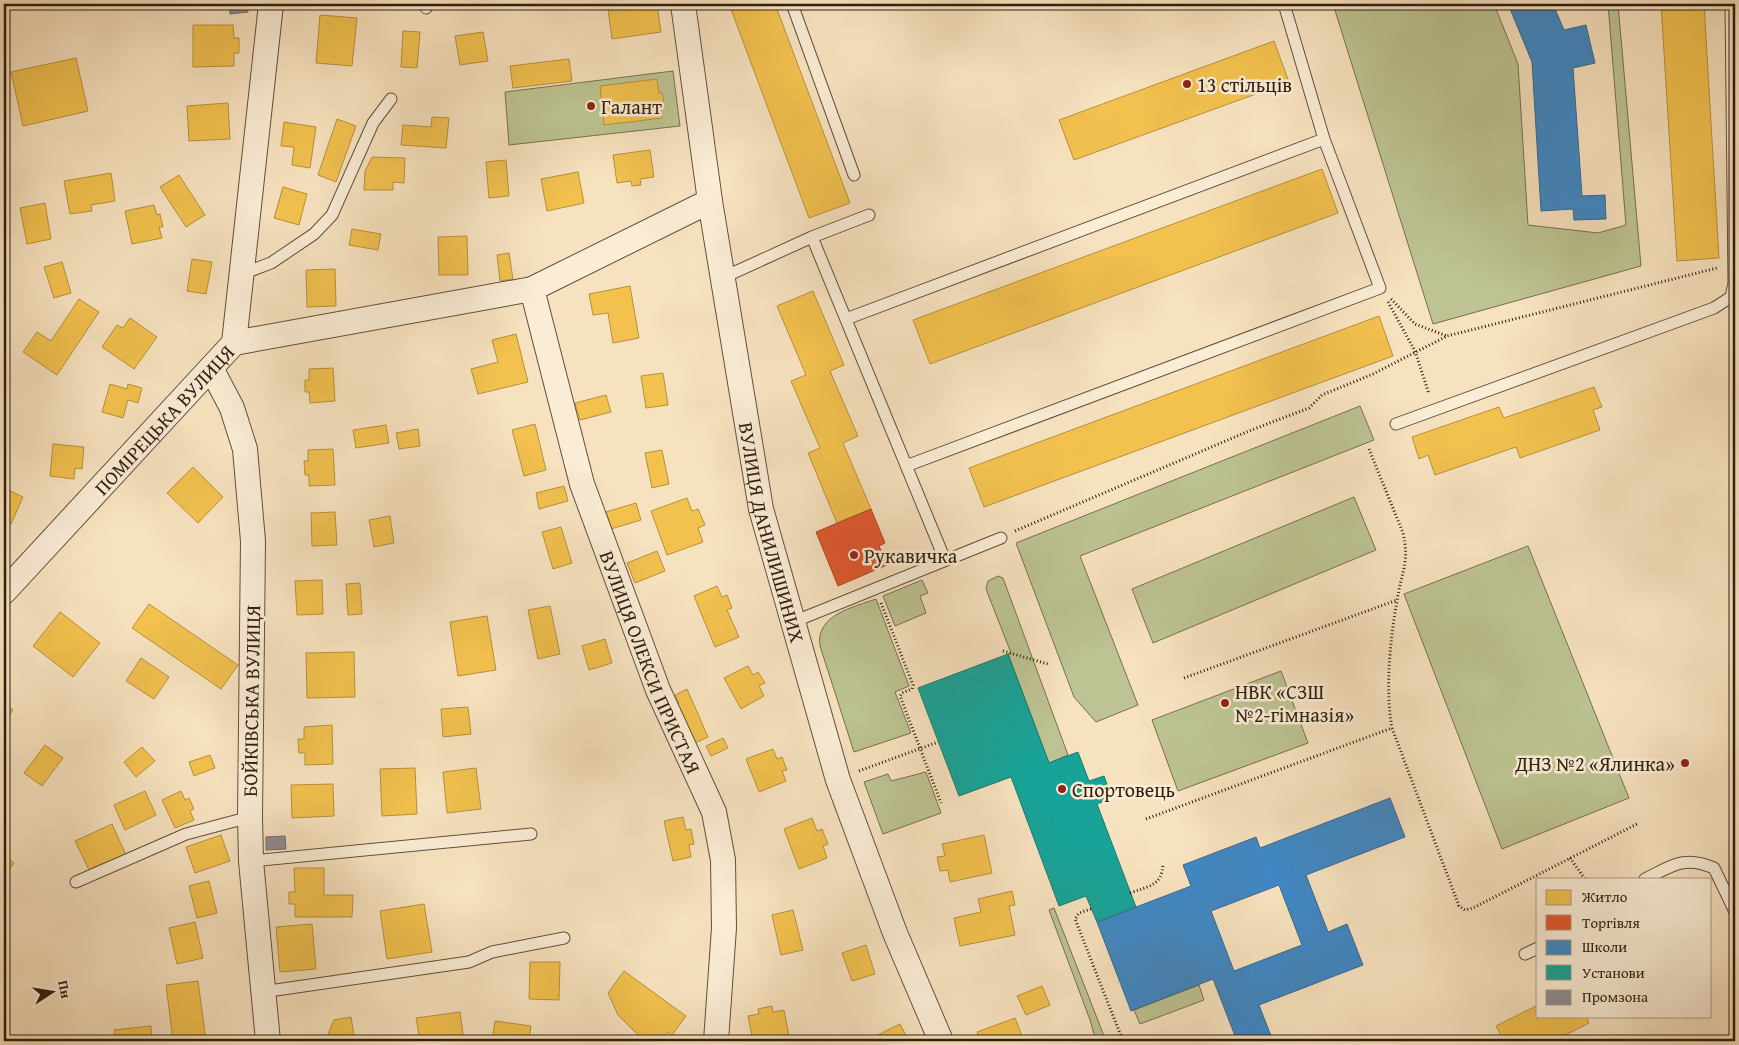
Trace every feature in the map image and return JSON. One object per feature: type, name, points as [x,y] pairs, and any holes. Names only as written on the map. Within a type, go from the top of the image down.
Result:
[{"type":"street","name":"ПОМІРЕЦЬКА ВУЛИЦЯ","points":[[4,592],[234,343],[271,4]]},
{"type":"street","name":"ВУЛИЦЯ ДАНИЛИШИНИХ","points":[[683,4],[710,201],[760,504],[838,780],[895,934],[942,1041]]},
{"type":"street","points":[[234,343],[532,289],[710,201]]},
{"type":"street","name":"ВУЛИЦЯ ОЛЕКСИ ПРИСТАЯ","points":[[532,289],[582,484],[658,690],[714,812],[723,860],[724,928],[716,1041]]},
{"type":"street","name":"БОЙКІВСЬКА ВУЛИЦЯ","points":[[211,368],[232,408],[245,449],[252,532],[251,861],[268,1041]]},
{"type":"lane","points":[[792,4],[854,175]]},
{"type":"lane","points":[[906,466],[1380,288],[1324,139],[1284,4]]},
{"type":"lane","points":[[1396,424],[1714,308],[1731,297],[1734,264],[1734,38],[1731,4]]},
{"type":"lane","points":[[242,274],[271,263],[314,234],[332,215],[373,123],[391,99]]},
{"type":"lane","points":[[846,319],[1324,139]]},
{"type":"lane","points":[[722,278],[812,237],[869,215]]},
{"type":"lane","points":[[812,237],[945,560]]},
{"type":"lane","points":[[793,622],[1001,538]]},
{"type":"lane","points":[[76,882],[186,834],[250,817]]},
{"type":"lane","points":[[251,861],[531,834]]},
{"type":"lane","points":[[1647,878],[1683,862],[1698,861],[1714,868],[1735,912]]},
{"type":"lane","points":[[262,992],[469,962],[492,952],[564,938]]},
{"type":"lane","points":[[1525,954],[1536,949]]},
{"type":"path","points":[[1001,538],[1248,431],[1309,408],[1322,396],[1372,374],[1448,336],[1734,264]]},
{"type":"path","points":[[1380,288],[1415,324],[1448,336]]},
{"type":"path","points":[[1380,288],[1415,351],[1431,400]]},
{"type":"path","points":[[1369,449],[1403,533],[1406,546],[1407,559],[1397,600],[1388,695],[1392,728],[1458,906],[1465,910],[1473,908],[1637,824]]},
{"type":"path","points":[[875,588],[913,685],[912,688],[900,695],[941,803]]},
{"type":"path","points":[[1184,678],[1397,600]]},
{"type":"path","points":[[1003,651],[1048,664]]},
{"type":"path","points":[[1146,820],[1392,728]]},
{"type":"path","points":[[855,772],[938,742]]},
{"type":"path","points":[[1570,858],[1584,878]]},
{"type":"path","points":[[1130,893],[1157,882],[1162,877],[1163,864]]},
{"type":"path","points":[[1091,908],[1079,913],[1075,919],[1122,1041]]},
{"type":"green space","points":[[1333,4],[1494,4],[1518,64],[1528,225],[1598,233],[1626,225],[1608,4],[1618,4],[1641,266],[1433,324]]},
{"type":"green space","name":"Галант","points":[[673,71],[680,126],[509,145],[505,92]]},
{"type":"green space","points":[[1360,406],[1374,440],[1080,556],[1138,705],[1096,722],[1074,697],[1016,543]]},
{"type":"green space","points":[[1354,497],[1376,550],[1153,643],[1132,589]]},
{"type":"green space","points":[[1528,546],[1629,798],[1502,849],[1404,594]]},
{"type":"green space","points":[[998,576],[1003,578],[1068,755],[1049,763],[1008,654],[1011,653],[986,589],[988,581]]},
{"type":"green space","points":[[922,580],[928,593],[920,596],[926,613],[895,626],[883,596]]},
{"type":"green space","points":[[876,599],[909,686],[895,692],[911,733],[854,752],[820,646],[820,635],[830,620],[838,614]]},
{"type":"green space","points":[[1281,671],[1308,743],[1178,791],[1152,720]]},
{"type":"green space","points":[[926,772],[941,813],[883,834],[864,782],[888,774],[891,781]]},
{"type":"green space","points":[[1054,908],[1106,1041],[1096,1041],[1049,910]]},
{"type":"green space","points":[[1199,985],[1204,1000],[1140,1024],[1134,1010]]},
{"type":"building: Житло","points":[[339,4],[372,4],[372,6],[339,6]]},
{"type":"building: Житло","points":[[657,4],[661,32],[612,39],[608,10]]},
{"type":"building: Житло","points":[[729,4],[775,4],[850,203],[809,218]]},
{"type":"building: Житло","points":[[1661,4],[1704,4],[1719,258],[1677,261]]},
{"type":"building: Житло","points":[[320,15],[357,18],[352,66],[316,63]]},
{"type":"building: Житло","points":[[193,25],[233,25],[234,38],[239,38],[239,53],[234,53],[234,66],[193,67]]},
{"type":"building: Житло","points":[[403,31],[420,32],[417,68],[401,67]]},
{"type":"building: Житло","points":[[483,32],[488,61],[460,65],[455,36]]},
{"type":"building: Житло","points":[[1274,41],[1289,82],[1074,160],[1059,120]]},
{"type":"building: Житло","points":[[76,58],[88,111],[23,126],[11,72]]},
{"type":"building: Житло","points":[[569,59],[572,81],[513,88],[510,66]]},
{"type":"building: Житло","points":[[657,79],[659,93],[662,93],[664,102],[660,103],[662,118],[604,125],[600,86]]},
{"type":"building: Житло","points":[[228,103],[230,139],[189,141],[187,106]]},
{"type":"building: Житло","points":[[432,117],[449,118],[446,148],[401,145],[403,125],[431,127]]},
{"type":"building: Житло","points":[[337,119],[356,126],[336,182],[318,175]]},
{"type":"building: Житло","points":[[284,122],[316,127],[310,168],[292,165],[294,147],[281,146]]},
{"type":"building: Житло","points":[[650,150],[654,177],[640,179],[641,185],[632,186],[631,181],[617,183],[613,155]]},
{"type":"building: Житло","points":[[372,157],[405,158],[404,183],[393,182],[393,190],[364,190],[365,171]]},
{"type":"building: Житло","points":[[506,160],[509,196],[489,198],[486,162]]},
{"type":"building: Житло","points":[[1322,169],[1338,213],[930,364],[913,320]]},
{"type":"building: Житло","points":[[578,172],[584,203],[547,211],[541,179]]},
{"type":"building: Житло","points":[[111,173],[115,201],[91,205],[92,211],[70,214],[64,181]]},
{"type":"building: Житло","points":[[179,175],[205,215],[186,227],[160,187]]},
{"type":"building: Житло","points":[[283,187],[307,194],[299,225],[274,218]]},
{"type":"building: Житло","points":[[45,203],[51,239],[27,244],[20,208]]},
{"type":"building: Житло","points":[[154,205],[157,215],[160,214],[163,227],[159,227],[162,238],[132,244],[125,211]]},
{"type":"building: Житло","points":[[352,229],[381,234],[378,250],[349,245]]},
{"type":"building: Житло","points":[[467,236],[468,275],[439,275],[438,237]]},
{"type":"building: Житло","points":[[509,253],[513,279],[500,281],[497,255]]},
{"type":"building: Житло","points":[[192,259],[212,262],[206,294],[187,291]]},
{"type":"building: Житло","points":[[62,262],[71,293],[54,298],[44,267]]},
{"type":"building: Житло","points":[[335,269],[336,306],[307,307],[306,270]]},
{"type":"building: Житло","points":[[630,286],[639,338],[613,343],[608,313],[593,315],[589,294]]},
{"type":"building: Житло","points":[[813,291],[844,365],[830,371],[858,436],[843,443],[871,509],[837,523],[808,453],[820,448],[791,381],[806,375],[777,306]]},
{"type":"building: Житло","points":[[79,299],[99,312],[57,375],[23,352],[37,332],[51,341]]},
{"type":"building: Житло","points":[[1379,316],[1393,356],[984,507],[969,468]]},
{"type":"building: Житло","points":[[130,318],[157,337],[134,369],[102,347],[117,325],[123,328]]},
{"type":"building: Житло","points":[[516,334],[528,382],[478,394],[471,369],[498,362],[492,340]]},
{"type":"building: Житло","points":[[333,368],[335,401],[310,403],[309,392],[305,392],[305,380],[309,380],[309,369]]},
{"type":"building: Житло","points":[[663,373],[668,405],[646,408],[641,376]]},
{"type":"building: Житло","points":[[110,384],[127,389],[128,384],[142,388],[138,403],[128,400],[123,418],[102,412]]},
{"type":"building: Житло","points":[[1594,387],[1602,407],[1593,410],[1600,430],[1520,458],[1516,447],[1435,475],[1428,455],[1419,459],[1412,437],[1499,407],[1504,418]]},
{"type":"building: Житло","points":[[606,395],[611,412],[580,420],[575,403]]},
{"type":"building: Житло","points":[[535,424],[546,470],[524,476],[512,430]]},
{"type":"building: Житло","points":[[386,425],[389,443],[356,448],[353,430]]},
{"type":"building: Житло","points":[[418,429],[420,446],[399,449],[396,433]]},
{"type":"building: Житло","points":[[53,444],[84,447],[82,469],[75,468],[74,479],[50,476]]},
{"type":"building: Житло","points":[[333,449],[335,485],[309,486],[309,475],[305,475],[304,461],[308,461],[308,450]]},
{"type":"building: Житло","points":[[662,450],[669,484],[652,488],[645,453]]},
{"type":"building: Житло","points":[[193,467],[223,497],[198,523],[167,493]]},
{"type":"building: Житло","points":[[564,486],[568,501],[539,509],[536,493]]},
{"type":"building: Житло","points":[[4,488],[23,497],[11,524],[4,521]]},
{"type":"building: Житло","points":[[687,498],[692,511],[698,509],[705,525],[698,528],[703,542],[667,555],[651,511]]},
{"type":"building: Житло","points":[[636,503],[641,520],[611,529],[606,512]]},
{"type":"building: Житло","points":[[335,512],[337,545],[312,546],[311,513]]},
{"type":"building: Житло","points":[[390,516],[394,543],[374,547],[369,520]]},
{"type":"building: Житло","points":[[561,527],[572,563],[553,569],[542,532]]},
{"type":"building: Житло","points":[[657,551],[665,571],[635,583],[627,563]]},
{"type":"building: Житло","points":[[322,580],[323,614],[297,615],[295,581]]},
{"type":"building: Житло","points":[[360,583],[362,614],[348,615],[346,584]]},
{"type":"building: Житло","points":[[717,586],[722,597],[727,595],[732,608],[727,610],[739,637],[715,647],[694,596]]},
{"type":"building: Житло","points":[[149,604],[238,665],[221,689],[132,628]]},
{"type":"building: Житло","points":[[550,606],[560,654],[538,659],[528,610]]},
{"type":"building: Житло","points":[[60,612],[100,643],[73,677],[33,646]]},
{"type":"building: Житло","points":[[487,616],[496,670],[458,676],[450,622]]},
{"type":"building: Житло","points":[[605,639],[612,663],[589,670],[582,646]]},
{"type":"building: Житло","points":[[354,652],[355,697],[307,698],[306,653]]},
{"type":"building: Житло","points":[[141,658],[169,677],[154,699],[126,681]]},
{"type":"building: Житло","points":[[748,666],[753,675],[758,672],[765,683],[759,686],[764,696],[741,709],[724,678]]},
{"type":"building: Житло","points":[[687,689],[708,737],[695,743],[677,705],[679,704],[675,695]]},
{"type":"building: Житло","points":[[4,703],[13,710],[4,723]]},
{"type":"building: Житло","points":[[468,707],[471,734],[443,737],[441,709]]},
{"type":"building: Житло","points":[[332,725],[333,764],[305,765],[305,753],[299,753],[298,739],[304,739],[304,727]]},
{"type":"building: Житло","points":[[723,738],[728,748],[711,756],[706,746]]},
{"type":"building: Житло","points":[[45,745],[63,758],[42,786],[24,773]]},
{"type":"building: Житло","points":[[142,747],[155,761],[136,777],[124,762]]},
{"type":"building: Житло","points":[[773,749],[777,759],[782,757],[787,770],[782,771],[786,781],[759,792],[746,759]]},
{"type":"building: Житло","points":[[210,755],[215,768],[194,776],[189,762]]},
{"type":"building: Житло","points":[[415,768],[417,814],[382,816],[380,769]]},
{"type":"building: Житло","points":[[476,768],[481,809],[447,813],[443,772]]},
{"type":"building: Житло","points":[[333,784],[334,816],[292,818],[291,785]]},
{"type":"building: Житло","points":[[145,791],[156,815],[125,830],[114,805]]},
{"type":"building: Житло","points":[[181,791],[185,800],[189,798],[194,809],[190,811],[194,820],[175,828],[162,800]]},
{"type":"building: Житло","points":[[683,817],[686,830],[691,829],[694,844],[689,845],[691,857],[673,861],[664,821]]},
{"type":"building: Житло","points":[[812,818],[817,831],[822,829],[828,844],[823,846],[827,858],[799,869],[784,829]]},
{"type":"building: Житло","points":[[112,824],[126,855],[90,872],[75,841]]},
{"type":"building: Житло","points":[[221,835],[230,861],[195,873],[186,847]]},
{"type":"building: Житло","points":[[984,835],[992,873],[950,882],[948,870],[940,871],[937,857],[945,856],[942,844]]},
{"type":"building: Житло","points":[[4,855],[14,863],[4,877]]},
{"type":"building: Житло","points":[[294,868],[324,868],[324,895],[353,895],[352,917],[295,917],[295,904],[289,904],[289,892],[295,892]]},
{"type":"building: Житло","points":[[209,881],[217,913],[197,918],[189,886]]},
{"type":"building: Житло","points":[[1012,891],[1015,905],[1009,906],[1015,935],[960,946],[954,918],[981,912],[978,899]]},
{"type":"building: Житло","points":[[424,904],[432,952],[387,959],[380,911]]},
{"type":"building: Житло","points":[[793,910],[803,950],[781,955],[772,915]]},
{"type":"building: Житло","points":[[195,922],[203,958],[177,964],[169,928]]},
{"type":"building: Житло","points":[[312,924],[316,969],[280,972],[276,927]]},
{"type":"building: Житло","points":[[866,945],[875,974],[852,981],[842,953]]},
{"type":"building: Житло","points":[[530,962],[560,962],[559,1000],[529,999]]},
{"type":"building: Житло","points":[[624,971],[686,1016],[672,1035],[668,1032],[665,1037],[653,1040],[641,1038],[618,1015],[608,993]]},
{"type":"building: Житло","points":[[198,981],[206,1041],[173,1041],[166,985]]},
{"type":"building: Житло","points":[[1042,986],[1050,1005],[1026,1015],[1017,996]]},
{"type":"building: Житло","points":[[772,1006],[773,1012],[784,1010],[790,1041],[753,1041],[748,1016],[759,1014],[758,1009]]},
{"type":"building: Житло","points":[[1536,1006],[1536,1018],[1587,1018],[1589,1023],[1554,1041],[1504,1041],[1496,1026]]},
{"type":"building: Житло","points":[[460,1012],[464,1041],[420,1041],[416,1018]]},
{"type":"building: Житло","points":[[351,1017],[355,1041],[325,1041],[334,1020]]},
{"type":"building: Житло","points":[[1015,1018],[1024,1041],[981,1041],[977,1032]]},
{"type":"building: Житло","points":[[495,1021],[531,1026],[529,1041],[492,1041]]},
{"type":"building: Житло","points":[[900,1024],[909,1041],[879,1041],[876,1036]]},
{"type":"building: Житло","points":[[151,1026],[152,1041],[115,1041],[114,1030]]},
{"type":"building: Торгівля","name":"Рукавичка","points":[[871,509],[885,543],[879,546],[887,565],[838,586],[816,532]]},
{"type":"building: Школи","points":[[1508,4],[1553,4],[1564,30],[1586,25],[1595,63],[1573,68],[1582,196],[1605,195],[1606,219],[1574,220],[1573,209],[1541,211],[1532,62]]},
{"type":"building: Школи","points":[[1390,798],[1405,837],[1306,875],[1328,932],[1347,924],[1363,965],[1259,1005],[1273,1041],[1237,1041],[1213,979],[1131,1011],[1097,922],[1191,886],[1183,865],[1256,837],[1260,848]],"holes":[[[1279,885],[1302,945],[1234,971],[1211,911]]]},
{"type":"building: Установи","name":"Спортовець","points":[[1008,654],[1049,763],[1078,752],[1089,781],[1104,776],[1112,798],[1097,804],[1136,907],[1097,922],[1086,896],[1059,906],[1011,777],[959,796],[918,688]]},
{"type":"building: Промзона","points":[[229,4],[247,4],[248,12],[230,14]]},
{"type":"building: Промзона","points":[[285,836],[286,849],[266,850],[266,837]]},
{"type":"place","name":"13 стільців","points":[[1187,84]]},
{"type":"place","name":"Галант","points":[[591,106]]},
{"type":"place","name":"Рукавичка","points":[[854,555]]},
{"type":"place","name":"НВК «СЗШ №2-гімназія»","points":[[1225,703]]},
{"type":"place","name":"ДНЗ №2 «Ялинка»","points":[[1685,763]]},
{"type":"place","name":"Спортовець","points":[[1062,789]]}]
